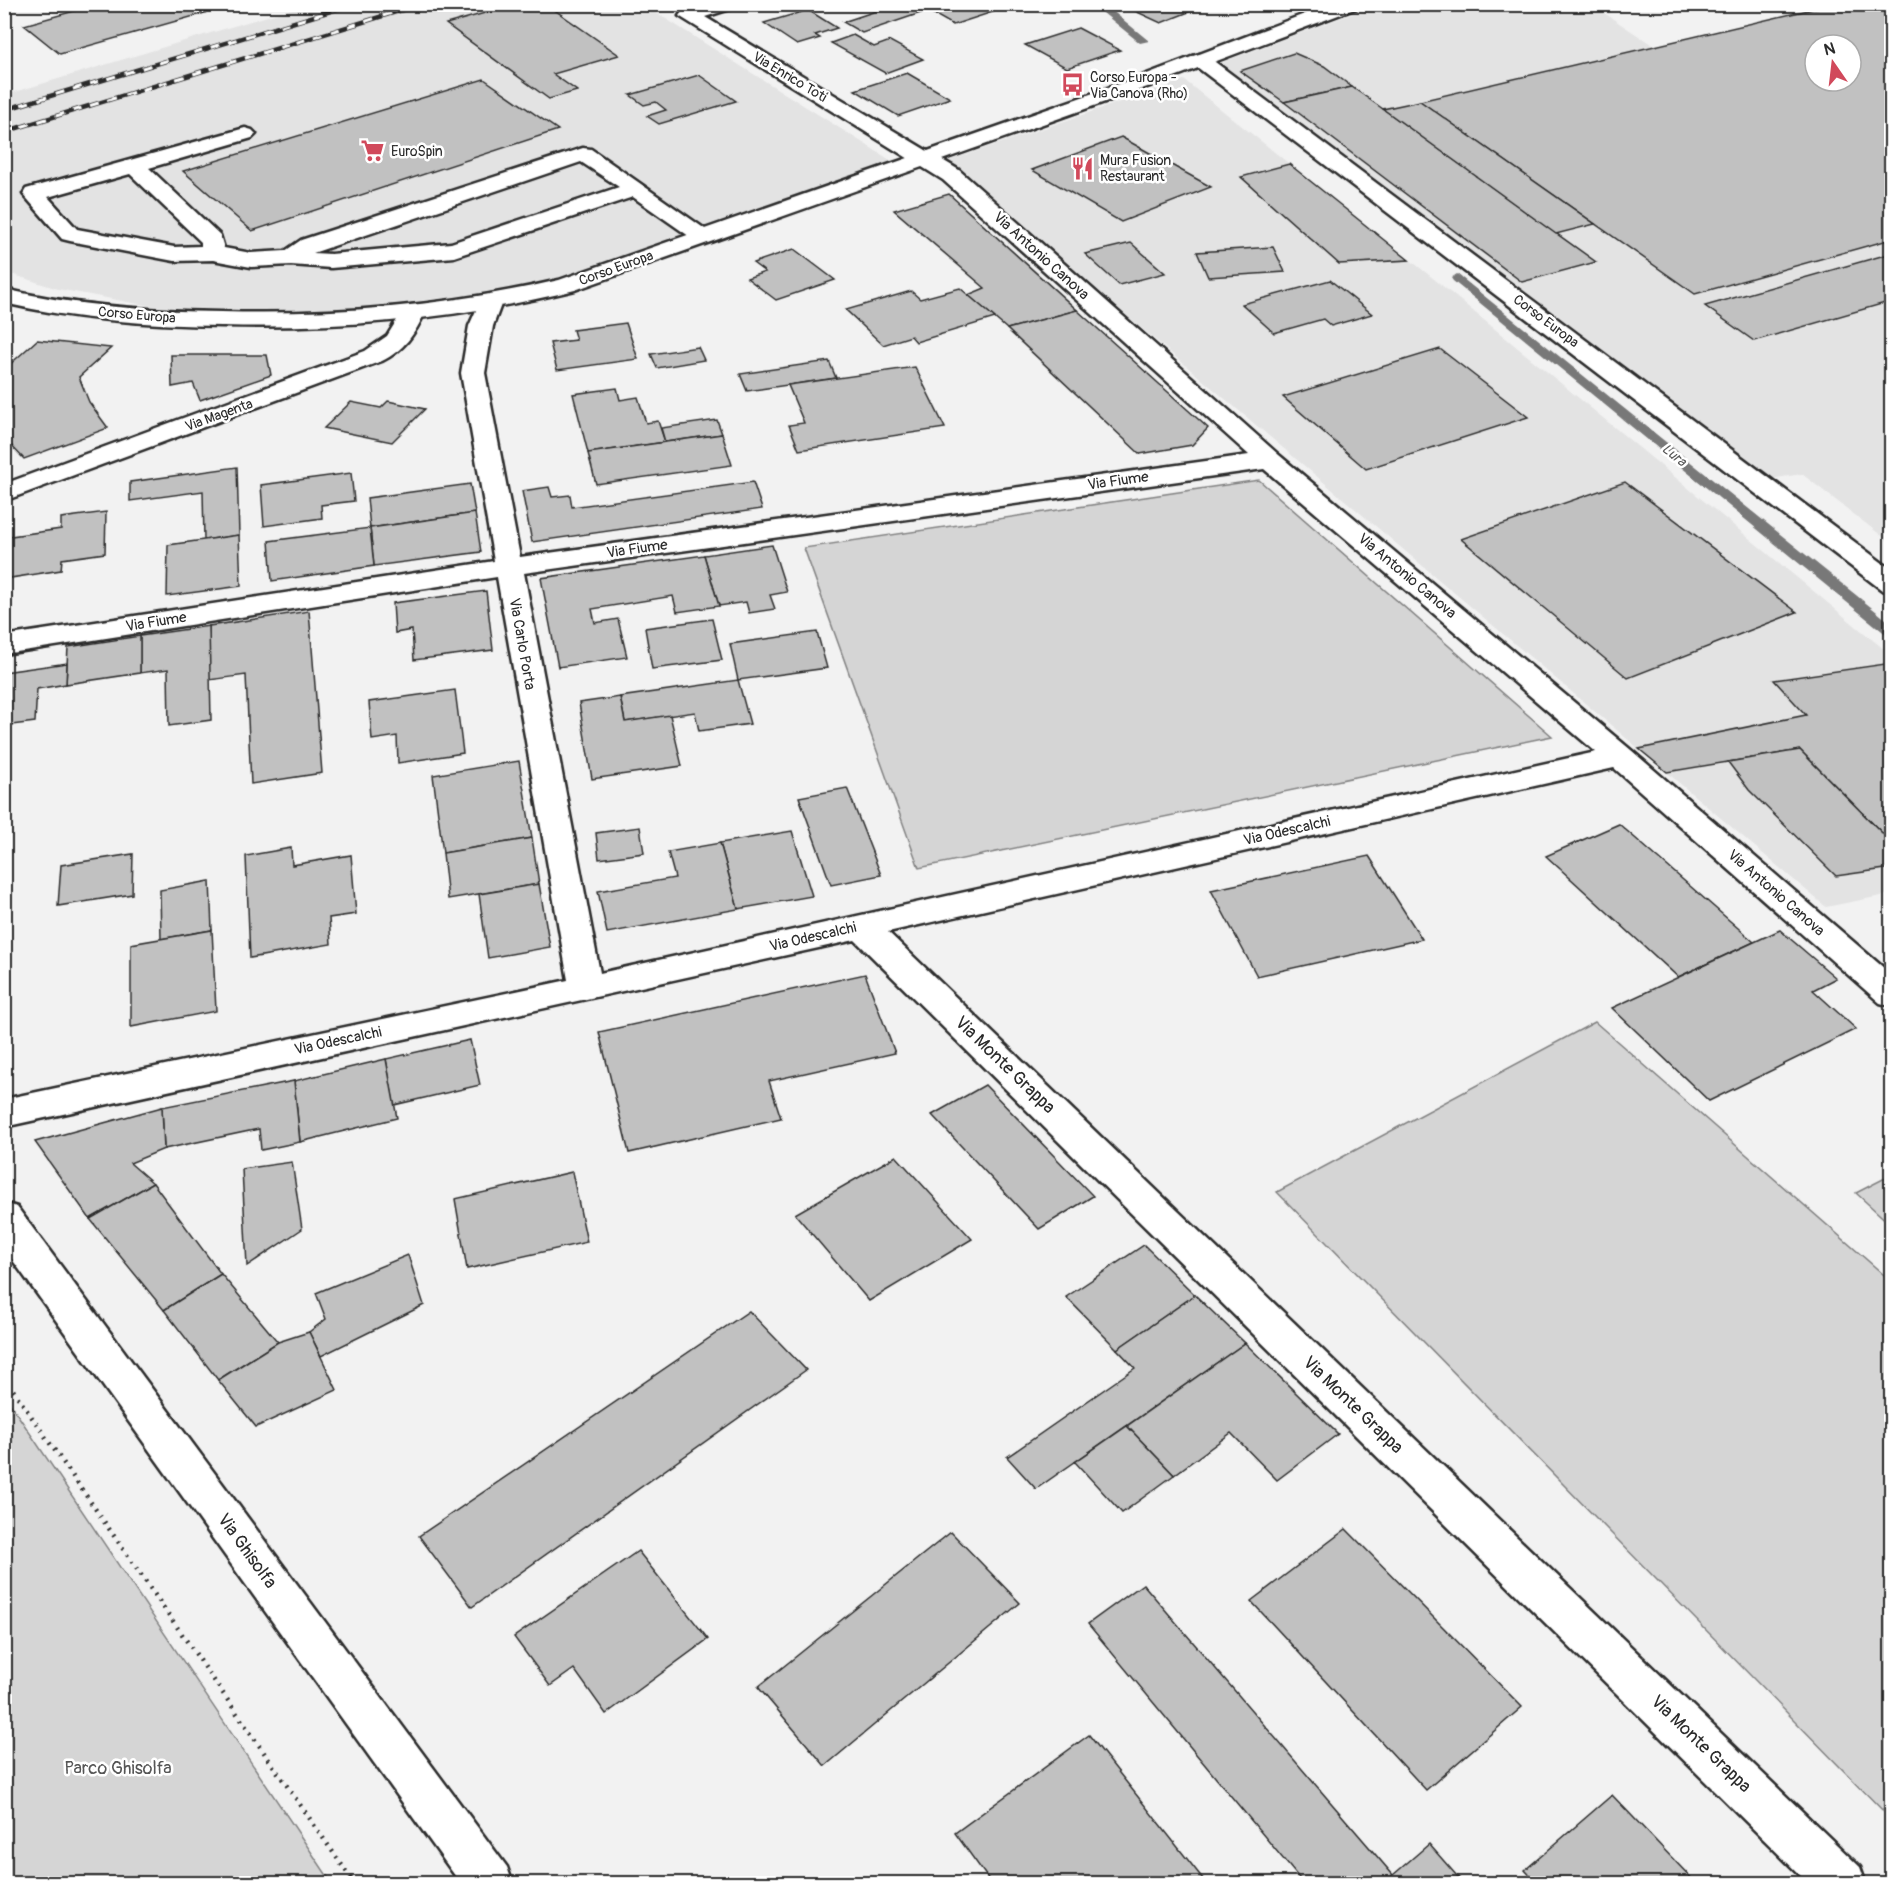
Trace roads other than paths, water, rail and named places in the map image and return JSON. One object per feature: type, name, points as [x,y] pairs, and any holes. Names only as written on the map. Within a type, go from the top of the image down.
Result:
[{"type":"street","name":"Via Enrico Toti","points":[[726,4],[689,16],[922,159]]},
{"type":"street","name":"Corso Europa","points":[[4,296],[35,304],[158,318],[269,321],[361,318],[490,302],[567,285],[1200,60],[1350,4]]},
{"type":"street","name":"Corso Europa","points":[[1200,60],[1892,584]]},
{"type":"street","points":[[245,134],[34,194],[70,234],[174,254],[213,253],[250,260],[291,258],[331,261],[454,250],[636,189]]},
{"type":"street","points":[[291,258],[309,245],[583,154],[704,236]]},
{"type":"street","name":"Via Antonio Canova","points":[[922,159],[951,175],[1270,460],[1620,757],[1892,994]]},
{"type":"street","points":[[134,166],[212,240],[213,253]]},
{"type":"street","name":"Via Carlo Porta","points":[[490,302],[481,326],[473,373],[586,988]]},
{"type":"street","points":[[4,304],[35,304]]},
{"type":"street","name":"Via Magenta","points":[[4,493],[351,366],[390,349],[404,334],[413,312]]},
{"type":"street","name":"Via Fiume","points":[[4,645],[508,567],[1270,460]]},
{"type":"street","name":"Via Odescalchi","points":[[4,1113],[586,988],[1620,757]]},
{"type":"street","name":"Via Monte Grappa","points":[[862,927],[1843,1884]]},
{"type":"street","name":"Via Ghisolfa","points":[[4,1218],[490,1884]]},
{"type":"waterway","name":"Lura","points":[[1097,4],[1144,41]]},
{"type":"waterway","name":"Lura","points":[[1457,278],[1892,632]]},
{"type":"railway","points":[[4,110],[354,4]]},
{"type":"railway","points":[[4,132],[422,4]]},
{"type":"place","name":"Corso Europa - Via Canova (Rho)","points":[[1072,85]]},
{"type":"place","name":"EuroSpin","points":[[373,151]]},
{"type":"place","name":"Mura Fusion Restaurant","points":[[1082,168]]},
{"type":"park label","name":"Parco Ghisolfa","points":[[118,1768]]}]
